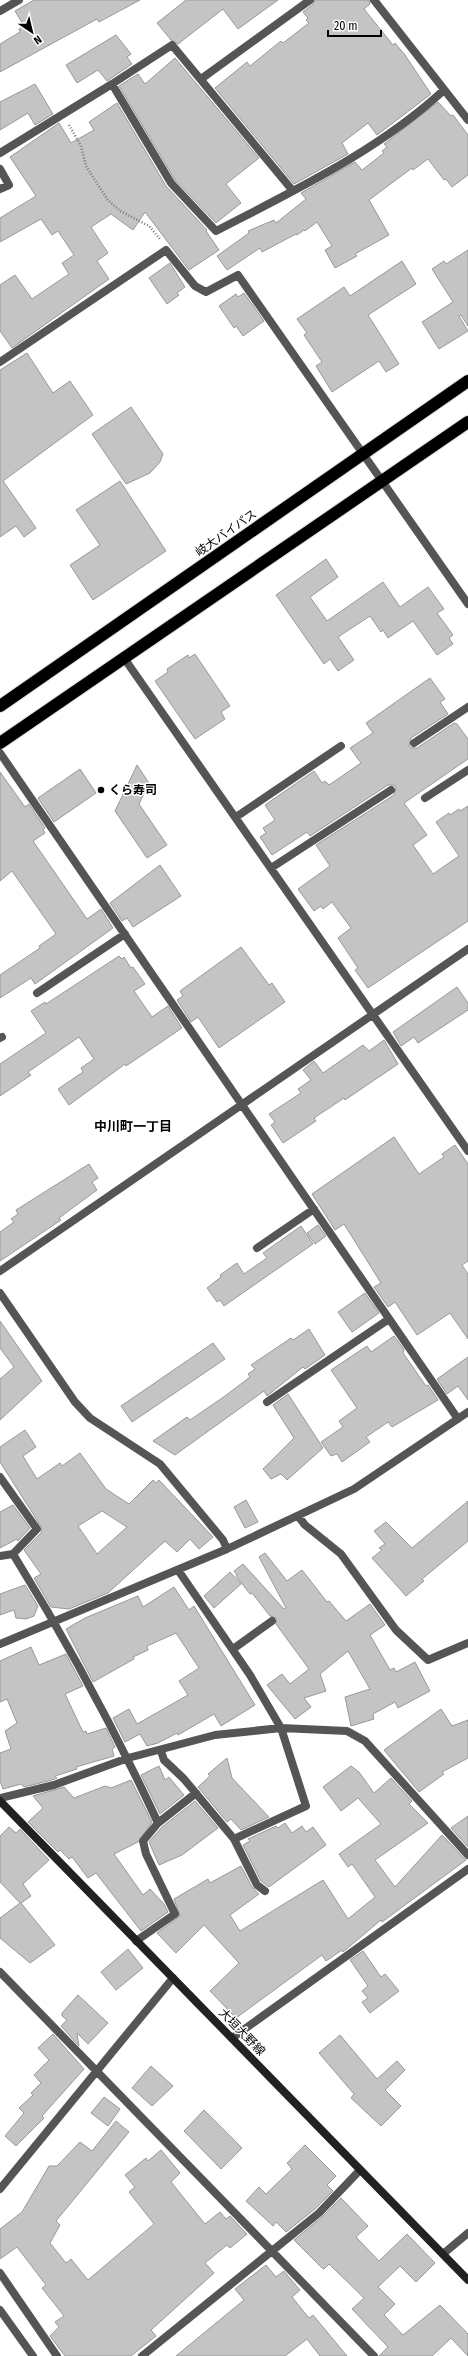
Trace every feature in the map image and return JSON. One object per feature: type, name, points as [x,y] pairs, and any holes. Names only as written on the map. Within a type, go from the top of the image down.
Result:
[{"type":"highway","name":"岐大バイパス","points":[[0,706],[468,381]]},
{"type":"highway","points":[[0,743],[468,422]]},
{"type":"main road","name":"大垣大野線","points":[[0,1800],[468,2280]]},
{"type":"street","points":[[0,11],[19,0]]},
{"type":"street","points":[[201,79],[310,0]]},
{"type":"street","points":[[374,0],[468,120]]},
{"type":"street","points":[[0,153],[172,45],[293,191]]},
{"type":"street","points":[[112,84],[171,182],[216,231],[293,191],[374,144],[418,114],[444,90]]},
{"type":"street","points":[[0,170],[9,185],[0,189]]},
{"type":"street","points":[[0,362],[166,250],[195,286],[206,292],[238,276],[468,604]]},
{"type":"street","points":[[124,658],[468,1150]]},
{"type":"street","points":[[414,743],[468,707]]},
{"type":"street","points":[[236,817],[341,746]]},
{"type":"street","points":[[0,753],[458,1419]]},
{"type":"street","points":[[425,798],[468,770]]},
{"type":"street","points":[[271,868],[391,790]]},
{"type":"street","points":[[37,994],[125,934]]},
{"type":"street","points":[[0,1271],[242,1103],[468,949]]},
{"type":"street","points":[[257,1248],[314,1209]]},
{"type":"street","points":[[0,1293],[75,1402],[90,1418],[160,1464],[224,1540],[227,1549]]},
{"type":"street","points":[[267,1402],[389,1319]]},
{"type":"street","points":[[0,1644],[227,1549],[354,1489],[468,1412]]},
{"type":"street","points":[[0,1477],[37,1530],[13,1554],[0,1556]]},
{"type":"street","points":[[298,1516],[305,1525],[341,1554],[396,1630],[428,1660],[468,1643]]},
{"type":"street","points":[[13,1554],[90,1684],[128,1758],[158,1823]]},
{"type":"street","points":[[178,1570],[233,1649],[282,1728],[306,1806],[234,1839]]},
{"type":"street","points":[[233,1649],[272,1621]]},
{"type":"street","points":[[0,1800],[54,1785],[128,1758],[161,1751],[215,1735],[282,1728],[347,1731],[365,1741],[468,1854]]},
{"type":"street","points":[[161,1751],[164,1760],[196,1793],[234,1839],[257,1885],[265,1891]]},
{"type":"street","points":[[136,1941],[175,1914],[146,1854],[143,1841],[158,1823],[196,1793]]},
{"type":"street","points":[[232,2038],[468,1869]]},
{"type":"street","points":[[0,1972],[374,2356]]},
{"type":"street","points":[[0,2189],[173,1978]]},
{"type":"street","points":[[142,2356],[319,2213],[360,2170]]},
{"type":"street","points":[[443,2254],[468,2233]]},
{"type":"street","points":[[0,2273],[57,2356]]},
{"type":"street","points":[[0,2310],[33,2356]]},
{"type":"path","points":[[62,115],[81,146],[86,166],[107,199],[120,211],[149,226],[166,250]]},
{"type":"building","points":[[34,0],[140,0],[99,22],[97,19],[0,72],[0,44],[20,32],[19,29],[24,26],[15,11]]},
{"type":"building","points":[[186,0],[278,0],[238,29],[223,9],[178,44],[171,40],[157,23]]},
{"type":"building","points":[[315,0],[369,0],[370,4],[364,9],[393,45],[395,43],[405,55],[431,94],[377,135],[368,123],[342,143],[348,154],[294,184],[215,88],[247,62],[250,66],[281,41],[283,43],[309,23],[306,20],[308,18],[303,12],[313,4]]},
{"type":"building","points":[[116,35],[131,54],[127,57],[132,64],[107,81],[98,70],[77,83],[66,65]]},
{"type":"building","points":[[175,58],[259,158],[226,184],[241,203],[216,223],[175,180],[119,86],[138,74],[145,84]]},
{"type":"building","points":[[35,84],[53,114],[35,125],[28,113],[0,130],[0,102]]},
{"type":"building","points":[[438,102],[451,116],[453,115],[468,135],[468,175],[452,187],[446,179],[444,180],[428,159],[413,170],[412,168],[369,200],[389,235],[355,254],[357,256],[335,268],[325,250],[332,246],[317,222],[305,231],[304,230],[262,252],[260,248],[227,270],[217,256],[249,233],[248,231],[274,220],[276,223],[306,199],[301,193],[355,162],[362,170],[384,153],[382,151],[387,147],[384,144]]},
{"type":"building","points":[[117,103],[166,186],[207,230],[206,231],[219,250],[189,270],[145,212],[133,230],[111,214],[91,227],[108,253],[97,261],[109,279],[12,348],[0,331],[0,285],[15,275],[32,299],[69,274],[62,263],[74,255],[58,231],[52,235],[41,219],[0,242],[0,218],[36,196],[10,157],[59,123],[71,143],[94,130],[89,122]]},
{"type":"building","points":[[468,250],[468,326],[461,315],[459,316],[468,331],[439,349],[422,322],[453,302],[432,269],[444,261],[446,264]]},
{"type":"building","points":[[402,261],[416,284],[368,315],[399,364],[386,372],[379,361],[332,392],[316,366],[322,362],[304,335],[307,333],[297,319],[344,287],[350,296]]},
{"type":"building","points":[[170,263],[185,287],[177,293],[179,295],[167,304],[149,278]]},
{"type":"building","points":[[244,293],[264,321],[243,336],[236,326],[234,328],[219,306],[236,294],[238,297]]},
{"type":"building","points":[[27,353],[53,393],[70,381],[93,415],[3,481],[36,528],[24,537],[16,526],[0,537],[0,370]]},
{"type":"building","points":[[131,407],[163,454],[160,462],[150,473],[126,484],[92,434]]},
{"type":"building","points":[[120,481],[166,551],[93,600],[70,565],[100,545],[76,510]]},
{"type":"building","points":[[326,559],[338,577],[310,597],[327,621],[383,582],[400,607],[428,587],[444,609],[437,613],[453,635],[449,638],[453,644],[437,655],[413,621],[388,638],[383,630],[381,632],[370,616],[338,637],[354,660],[338,671],[330,659],[324,664],[276,595]]},
{"type":"building","points":[[195,654],[230,706],[221,712],[225,719],[195,739],[155,681],[168,672],[167,669],[188,655],[189,658]]},
{"type":"building","points":[[430,678],[445,699],[440,702],[448,714],[411,738],[409,746],[412,748],[417,748],[454,723],[457,724],[468,739],[468,759],[404,803],[427,835],[413,845],[433,874],[459,856],[436,822],[449,813],[450,815],[459,809],[460,811],[468,806],[468,921],[368,988],[355,970],[358,968],[338,938],[351,928],[332,902],[323,909],[321,906],[314,911],[298,889],[330,866],[316,845],[394,795],[396,787],[393,785],[388,785],[310,836],[307,832],[272,855],[260,837],[266,833],[263,828],[275,820],[265,805],[314,771],[322,783],[325,781],[329,785],[361,763],[350,748],[373,733],[366,723]]},
{"type":"building","points":[[137,765],[149,783],[139,804],[167,845],[147,858],[115,811]]},
{"type":"building","points":[[80,769],[96,793],[54,822],[38,798]]},
{"type":"building","points":[[0,772],[25,807],[29,804],[45,828],[43,830],[45,833],[33,841],[87,919],[101,909],[113,928],[35,984],[31,978],[0,998],[0,975],[40,948],[39,946],[56,934],[12,871],[0,881]]},
{"type":"building","points":[[160,865],[181,896],[133,927],[127,918],[122,921],[110,903]]},
{"type":"building","points":[[241,947],[269,985],[272,983],[285,1002],[219,1048],[198,1017],[191,1022],[177,1000],[183,996],[180,991]]},
{"type":"building","points":[[119,956],[122,959],[124,957],[131,968],[133,967],[145,984],[134,991],[152,1017],[168,1006],[182,1028],[126,1066],[125,1064],[69,1105],[58,1089],[83,1072],[81,1068],[94,1059],[79,1037],[28,1072],[31,1075],[0,1096],[0,1064],[46,1033],[31,1011],[45,1002],[46,1004]]},
{"type":"building","points":[[457,987],[468,1003],[468,1010],[418,1043],[414,1037],[401,1046],[393,1032]]},
{"type":"building","points":[[384,1040],[398,1064],[345,1100],[344,1098],[314,1118],[316,1121],[283,1143],[271,1125],[275,1122],[269,1114],[301,1093],[298,1089],[311,1080],[303,1070],[314,1061],[323,1073],[363,1045],[369,1051]]},
{"type":"building","points":[[394,1137],[419,1174],[444,1157],[442,1154],[455,1145],[468,1164],[468,1261],[462,1265],[468,1274],[468,1339],[450,1313],[417,1335],[395,1302],[388,1307],[374,1287],[381,1283],[344,1224],[335,1230],[312,1194]]},
{"type":"building","points":[[89,1164],[98,1178],[92,1182],[97,1190],[59,1218],[61,1220],[0,1261],[0,1232],[14,1222],[11,1219],[18,1214],[16,1210]]},
{"type":"building","points":[[318,1225],[326,1236],[315,1244],[307,1233]]},
{"type":"building","points":[[301,1226],[313,1244],[224,1306],[220,1300],[217,1302],[207,1288],[221,1277],[220,1275],[237,1263],[244,1274],[267,1258],[263,1253]]},
{"type":"building","points":[[365,1293],[379,1313],[352,1332],[338,1312]]},
{"type":"building","points":[[0,1321],[42,1381],[0,1420],[0,1379],[14,1367],[0,1348]]},
{"type":"building","points":[[309,1329],[325,1355],[305,1369],[303,1367],[267,1396],[264,1391],[175,1455],[153,1441],[187,1417],[190,1420],[225,1396],[250,1377],[248,1374],[255,1369],[251,1365],[291,1338],[293,1340]]},
{"type":"building","points":[[394,1336],[404,1349],[403,1353],[426,1386],[428,1385],[438,1400],[392,1427],[388,1422],[366,1437],[370,1442],[342,1462],[337,1454],[331,1456],[321,1442],[343,1427],[339,1421],[357,1408],[331,1370],[367,1346],[371,1352]]},
{"type":"building","points":[[213,1343],[225,1359],[132,1422],[121,1406]]},
{"type":"building","points":[[468,1357],[468,1400],[458,1386],[447,1394],[437,1379]]},
{"type":"building","points":[[288,1394],[323,1448],[287,1480],[281,1474],[271,1479],[263,1469],[294,1438],[273,1405]]},
{"type":"building","points":[[25,1430],[36,1447],[23,1456],[37,1479],[60,1463],[62,1466],[80,1453],[106,1489],[129,1504],[153,1480],[156,1483],[159,1480],[213,1537],[199,1549],[190,1539],[177,1552],[165,1541],[108,1593],[69,1609],[51,1607],[34,1578],[41,1574],[24,1550],[41,1533],[42,1528],[0,1462],[0,1447]],"holes":[[[102,1511],[127,1527],[97,1554],[78,1526]]]},
{"type":"building","points":[[246,1500],[258,1522],[245,1528],[234,1507]]},
{"type":"building","points":[[468,1501],[468,1541],[422,1579],[424,1581],[406,1596],[372,1558],[382,1550],[379,1548],[385,1544],[374,1531],[386,1522],[412,1548]]},
{"type":"building","points":[[13,1505],[30,1528],[18,1541],[17,1539],[0,1548],[0,1512]]},
{"type":"building","points":[[265,1553],[287,1581],[302,1570],[327,1602],[329,1601],[346,1621],[370,1604],[385,1625],[370,1635],[390,1670],[394,1668],[396,1672],[415,1662],[430,1691],[398,1708],[395,1702],[373,1714],[374,1719],[351,1726],[345,1697],[370,1689],[348,1651],[320,1674],[326,1691],[304,1698],[311,1707],[295,1719],[267,1685],[282,1674],[290,1684],[309,1669],[276,1624],[276,1618],[270,1616],[252,1593],[250,1594],[236,1576],[237,1575],[234,1571],[243,1564],[284,1609],[286,1608],[259,1557]]},
{"type":"building","points":[[230,1572],[241,1584],[214,1608],[204,1596]]},
{"type":"building","points":[[25,1585],[38,1606],[34,1616],[26,1619],[16,1618],[14,1610],[0,1615],[0,1594]]},
{"type":"building","points":[[174,1587],[189,1610],[194,1606],[255,1705],[221,1726],[214,1714],[178,1735],[177,1733],[158,1743],[147,1746],[140,1734],[125,1742],[113,1718],[129,1709],[137,1724],[188,1695],[179,1681],[199,1668],[176,1633],[147,1646],[148,1650],[133,1657],[134,1659],[93,1682],[66,1629],[85,1618],[138,1596],[143,1607]]},
{"type":"building","points":[[31,1647],[39,1665],[66,1654],[83,1686],[65,1694],[83,1732],[86,1731],[87,1734],[106,1728],[115,1747],[112,1749],[114,1756],[76,1767],[77,1769],[55,1776],[57,1778],[52,1780],[24,1787],[21,1784],[3,1789],[0,1781],[0,1753],[11,1749],[5,1731],[17,1723],[7,1699],[0,1702],[0,1661]]},
{"type":"building","points":[[441,1709],[452,1726],[468,1720],[468,1758],[442,1772],[444,1774],[419,1792],[384,1750]]},
{"type":"building","points":[[227,1758],[232,1778],[269,1817],[241,1830],[231,1819],[227,1822],[198,1787],[210,1776],[208,1774]]},
{"type":"building","points":[[159,1766],[165,1780],[169,1777],[184,1795],[160,1814],[141,1775]]},
{"type":"building","points":[[351,1766],[359,1772],[374,1793],[391,1778],[412,1801],[409,1804],[428,1823],[375,1860],[395,1887],[442,1835],[466,1860],[382,1922],[381,1920],[343,1952],[342,1950],[326,1961],[322,1955],[236,2018],[210,1991],[239,1963],[204,1925],[176,1953],[157,1933],[180,1916],[174,1899],[208,1879],[210,1883],[241,1866],[252,1887],[259,1894],[230,1915],[240,1931],[323,1880],[348,1919],[375,1897],[352,1864],[348,1867],[339,1854],[381,1824],[358,1798],[341,1811],[323,1787]]},
{"type":"building","points":[[131,1780],[152,1822],[138,1842],[114,1854],[143,1895],[150,1889],[164,1904],[168,1912],[141,1931],[96,1873],[88,1878],[72,1857],[69,1859],[60,1850],[58,1852],[28,1822],[43,1808],[33,1796],[64,1787],[74,1798],[105,1786],[111,1788]]},
{"type":"building","points":[[195,1801],[218,1828],[182,1855],[159,1865],[149,1842],[162,1827]]},
{"type":"building","points":[[468,1816],[468,1847],[451,1828]]},
{"type":"building","points":[[285,1823],[292,1833],[302,1826],[306,1832],[313,1827],[326,1845],[269,1887],[261,1881],[243,1845],[250,1841],[248,1839],[276,1826],[278,1828]]},
{"type":"building","points":[[9,1827],[16,1833],[20,1829],[49,1860],[23,1884],[31,1896],[21,1903],[55,1945],[30,1963],[0,1938],[0,1918],[20,1903],[0,1882],[0,1836]]},
{"type":"building","points":[[128,1949],[143,1968],[116,1990],[101,1972]]},
{"type":"building","points":[[363,1951],[381,1977],[385,1974],[399,1991],[370,2013],[362,2002],[368,1998],[362,1991],[368,1986],[350,1960]]},
{"type":"building","points":[[78,1995],[108,2023],[88,2044],[77,2033],[79,2046],[61,2026],[67,2020],[62,2016],[62,2013]]},
{"type":"building","points":[[53,2034],[84,2069],[42,2116],[44,2118],[16,2146],[5,2136],[24,2113],[19,2108],[33,2095],[31,2093],[41,2083],[34,2075],[49,2060],[38,2048]]},
{"type":"building","points":[[340,2035],[377,2079],[397,2061],[405,2070],[385,2090],[401,2106],[381,2126],[351,2098],[354,2094],[319,2053]]},
{"type":"building","points":[[151,2066],[173,2086],[152,2106],[132,2088]]},
{"type":"building","points":[[104,2097],[120,2109],[108,2126],[91,2113]]},
{"type":"building","points":[[204,2110],[242,2148],[221,2169],[184,2131]]},
{"type":"building","points":[[116,2121],[129,2132],[56,2221],[60,2225],[50,2243],[66,2263],[71,2259],[88,2280],[154,2224],[129,2192],[135,2187],[125,2175],[146,2158],[148,2161],[161,2150],[180,2173],[171,2182],[205,2224],[220,2212],[226,2219],[230,2216],[247,2234],[230,2248],[227,2245],[205,2263],[214,2273],[151,2330],[156,2336],[131,2356],[65,2356],[50,2336],[59,2327],[55,2322],[64,2316],[42,2288],[46,2285],[17,2247],[0,2259],[0,2229],[22,2212],[49,2166],[57,2166],[80,2142],[92,2151]]},
{"type":"building","points":[[305,2145],[336,2176],[327,2185],[333,2191],[315,2209],[286,2232],[276,2222],[273,2226],[246,2201],[259,2187],[266,2194],[292,2169],[287,2163]]},
{"type":"building","points":[[341,2198],[368,2226],[356,2237],[379,2261],[407,2234],[435,2263],[416,2282],[400,2266],[378,2287],[395,2304],[384,2315],[403,2335],[440,2305],[468,2334],[468,2356],[451,2338],[432,2356],[379,2356],[388,2347],[352,2309],[364,2298],[329,2264],[324,2269],[322,2268],[294,2240],[322,2217]]},
{"type":"building","points":[[266,2265],[276,2277],[284,2271],[300,2290],[292,2297],[309,2318],[313,2315],[347,2356],[320,2356],[307,2339],[285,2356],[176,2356],[244,2300],[235,2289]]},
{"type":"place","name":"くら寿司","points":[[101,790]]},
{"type":"district","name":"中川町一丁目","points":[[133,1126]]}]
